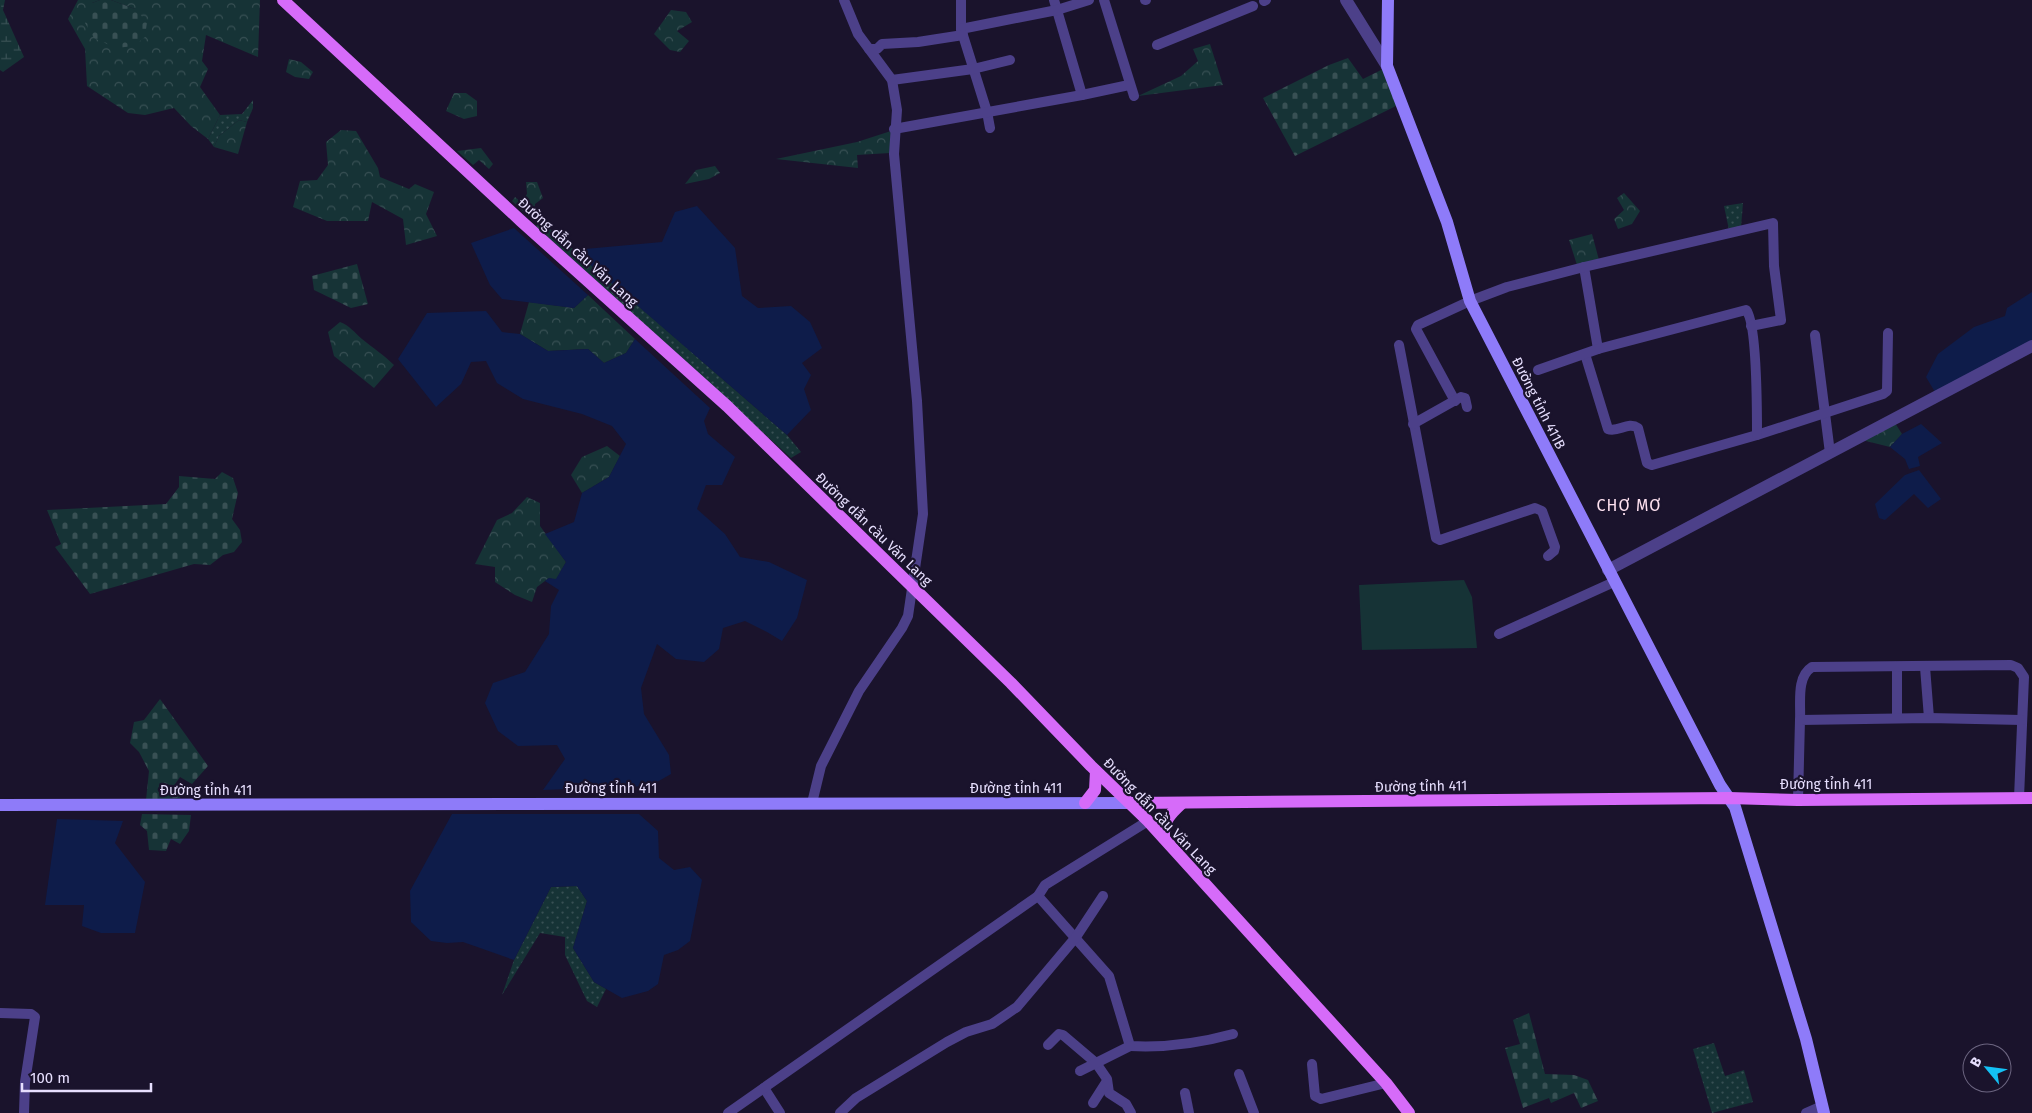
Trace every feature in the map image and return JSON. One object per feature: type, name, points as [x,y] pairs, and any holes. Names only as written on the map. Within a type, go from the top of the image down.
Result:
[{"type":"main road","name":"Đường dẫn cầu Văn Lang","points":[[283,0],[521,221],[727,406],[1011,683],[1164,838],[1386,1083],[1409,1113]]},
{"type":"main road","name":"Đường tỉnh 411B","points":[[1388,0],[1387,66],[1447,222],[1470,301],[1720,785],[1736,807],[1806,1039],[1823,1110]]},
{"type":"main road","points":[[1085,803],[1095,790],[1096,771]]},
{"type":"main road","name":"Đường tỉnh 411","points":[[0,805],[1182,803],[1729,798],[1798,800],[2026,798]]},
{"type":"main road","points":[[1164,838],[1166,820],[1182,803]]},
{"type":"street","points":[[812,803],[821,766],[859,691],[902,628],[908,616],[922,514],[917,400],[894,154],[894,129],[897,110],[892,80],[858,34],[844,0]]},
{"type":"street","points":[[960,0],[962,32],[988,112],[990,128]]},
{"type":"street","points":[[869,49],[877,49],[882,44],[905,44],[962,32],[1055,5],[1089,0]]},
{"type":"street","points":[[1104,0],[1134,96]]},
{"type":"street","points":[[1346,0],[1387,66]]},
{"type":"street","points":[[1055,5],[1082,95]]},
{"type":"street","points":[[1157,44],[1253,6]]},
{"type":"street","points":[[892,80],[973,69],[1010,60]]},
{"type":"street","points":[[894,129],[1129,85]]},
{"type":"street","points":[[1455,401],[1416,327],[1470,301],[1507,287],[1773,223],[1774,266],[1781,320],[1751,326]]},
{"type":"street","points":[[1584,267],[1598,349]]},
{"type":"street","points":[[1538,370],[1598,349],[1742,310],[1748,312],[1751,326],[1757,435]]},
{"type":"street","points":[[1585,354],[1608,429],[1612,431],[1636,426],[1649,465],[1652,465],[1757,435],[1824,412],[1879,396],[1887,391],[1888,333]]},
{"type":"street","points":[[1815,335],[1830,452]]},
{"type":"street","points":[[1399,345],[1435,535],[1440,540],[1535,508],[1542,511],[1555,547],[1548,556]]},
{"type":"street","points":[[1608,570],[2032,346]]},
{"type":"street","points":[[1413,424],[1463,397],[1467,407]]},
{"type":"street","points":[[1499,634],[1614,582]]},
{"type":"street","points":[[1798,800],[1802,682],[1804,675],[1812,667],[2011,665],[2018,668],[2024,677],[2022,720],[2026,798]]},
{"type":"street","points":[[1925,666],[1929,718]]},
{"type":"street","points":[[1896,718],[1897,667]]},
{"type":"street","points":[[1800,720],[1929,718],[2022,720]]},
{"type":"street","points":[[728,1113],[1038,896],[1045,885],[1148,821]]},
{"type":"street","points":[[1038,896],[1109,976],[1130,1046]]},
{"type":"street","points":[[840,1113],[856,1098],[947,1042],[966,1032],[992,1024],[1016,1008],[1076,937],[1103,896]]},
{"type":"street","points":[[0,1013],[31,1014],[35,1017],[24,1082],[24,1113]]},
{"type":"street","points":[[1048,1045],[1059,1034],[1063,1035],[1096,1063],[1108,1081],[1109,1093],[1126,1104],[1131,1113]]},
{"type":"street","points":[[1080,1071],[1130,1046],[1145,1047],[1203,1042],[1233,1034]]},
{"type":"street","points":[[1312,1064],[1315,1096],[1321,1099],[1386,1083]]},
{"type":"street","points":[[1239,1074],[1254,1113]]},
{"type":"street","points":[[1093,1103],[1108,1081]]},
{"type":"street","points":[[764,1088],[780,1113]]},
{"type":"street","points":[[1185,1093],[1189,1113]]},
{"type":"street","points":[[1396,1096],[1401,1113]]},
{"type":"street","points":[[1806,1113],[1823,1110]]},
{"type":"green space","points":[[0,0],[5,0],[3,10],[24,57],[3,72],[0,70]]},
{"type":"green space","points":[[78,0],[100,0],[92,3],[135,9],[111,0],[260,0],[258,57],[206,35],[202,61],[208,69],[200,87],[220,115],[208,139],[191,126],[174,108],[145,115],[128,113],[87,86],[85,49],[68,19]]},
{"type":"green space","points":[[100,0],[111,0],[135,9],[147,22],[145,37],[134,46],[116,48],[94,38],[85,23],[92,3]]},
{"type":"green space","points":[[671,10],[686,12],[692,22],[677,31],[689,41],[680,52],[670,50],[654,34]]},
{"type":"green space","points":[[1210,44],[1223,85],[1138,96],[1181,76],[1198,61],[1193,49]]},
{"type":"green space","points":[[1348,58],[1363,79],[1383,69],[1398,105],[1295,156],[1263,98],[1329,65]]},
{"type":"green space","points":[[289,59],[301,62],[313,72],[309,79],[295,77],[286,72]]},
{"type":"green space","points":[[454,93],[466,93],[477,101],[477,116],[464,119],[446,111]]},
{"type":"green space","points":[[253,100],[253,108],[247,122],[239,120],[219,136],[214,147],[208,139],[220,115],[242,114]]},
{"type":"green space","points":[[239,120],[247,122],[238,154],[214,147],[219,136]]},
{"type":"green space","points":[[341,130],[356,131],[378,168],[380,177],[409,189],[415,184],[434,192],[426,214],[437,236],[406,245],[403,219],[372,202],[368,221],[327,221],[293,207],[300,181],[317,180],[328,165],[326,142]]},
{"type":"green space","points":[[891,131],[890,153],[857,155],[858,168],[776,159],[857,142]]},
{"type":"green space","points":[[481,148],[493,164],[489,169],[479,160],[473,165],[457,151]]},
{"type":"green space","points":[[715,166],[720,173],[709,179],[685,184],[696,170]]},
{"type":"green space","points":[[526,182],[537,182],[543,198],[535,204],[535,209],[541,213],[528,216],[512,201],[515,197],[521,202],[527,194]]},
{"type":"green space","points":[[1624,193],[1640,211],[1632,224],[1618,229],[1614,219],[1624,210],[1617,198]]},
{"type":"green space","points":[[1743,203],[1741,227],[1729,230],[1724,206]]},
{"type":"green space","points":[[541,221],[787,435],[801,452],[791,458],[536,226]]},
{"type":"green space","points":[[1592,234],[1599,260],[1577,265],[1569,240]]},
{"type":"green space","points":[[357,264],[368,304],[351,308],[314,290],[312,276]]},
{"type":"green space","points":[[588,295],[635,339],[626,353],[604,363],[588,349],[548,351],[520,334],[529,302],[574,308]]},
{"type":"green space","points":[[340,322],[349,327],[394,365],[374,388],[334,356],[328,332]]},
{"type":"green space","points":[[1895,423],[1902,434],[1890,447],[1862,440]]},
{"type":"green space","points":[[607,446],[620,456],[609,477],[582,493],[571,475],[582,457]]},
{"type":"green space","points":[[222,472],[233,478],[238,493],[232,519],[240,530],[242,542],[234,552],[223,555],[210,565],[194,564],[90,594],[55,547],[61,544],[47,510],[166,504],[179,487],[179,476],[215,479]]},
{"type":"green space","points":[[527,497],[540,503],[540,526],[566,562],[556,580],[549,578],[537,587],[532,602],[515,595],[495,582],[495,567],[475,564],[497,520],[512,513]]},
{"type":"green space","points":[[1464,580],[1472,597],[1477,648],[1362,650],[1359,585]]},
{"type":"green space","points":[[160,699],[208,766],[192,784],[180,777],[173,787],[180,791],[180,798],[146,800],[149,771],[139,752],[130,743],[134,722],[144,720]]},
{"type":"green space","points":[[142,814],[191,815],[189,831],[180,844],[171,839],[166,851],[149,850],[147,831],[140,825]]},
{"type":"green space","points":[[577,886],[587,901],[573,948],[594,982],[606,989],[597,1007],[587,1001],[565,955],[565,937],[540,933],[502,995],[514,960],[551,887]]},
{"type":"green space","points":[[1529,1013],[1545,1074],[1574,1075],[1588,1080],[1598,1101],[1581,1108],[1574,1093],[1551,1103],[1549,1098],[1523,1108],[1505,1048],[1520,1044],[1513,1020]]},
{"type":"green space","points":[[1714,1043],[1725,1076],[1744,1070],[1753,1102],[1712,1113],[1693,1049]]},
{"type":"water","points":[[697,206],[735,248],[742,296],[758,308],[791,306],[810,322],[822,348],[802,363],[811,375],[804,389],[811,410],[787,435],[587,262],[585,249],[662,242],[675,212]]},
{"type":"water","points":[[514,228],[588,295],[574,308],[502,299],[490,285],[471,243]]},
{"type":"water","points":[[2032,292],[2032,341],[1935,392],[1926,377],[1938,354],[1974,327],[2005,316],[2007,308]]},
{"type":"water","points":[[486,311],[502,332],[520,334],[548,351],[588,349],[604,363],[626,353],[635,339],[710,408],[704,421],[708,434],[735,457],[722,485],[706,485],[697,509],[725,534],[740,557],[769,562],[807,580],[797,618],[782,641],[745,621],[723,628],[719,649],[704,662],[676,659],[657,644],[641,688],[644,714],[669,755],[671,774],[650,786],[543,790],[565,759],[557,745],[518,746],[498,731],[485,703],[493,683],[525,672],[549,634],[551,606],[559,590],[545,581],[549,578],[556,579],[566,562],[545,534],[574,522],[582,493],[609,477],[626,444],[612,426],[582,414],[523,399],[497,383],[486,361],[471,362],[461,384],[436,407],[398,359],[427,313]]},
{"type":"water","points":[[1921,424],[1942,443],[1918,457],[1920,466],[1909,469],[1905,459],[1890,447],[1902,434]]},
{"type":"water","points":[[1919,470],[1941,499],[1928,508],[1914,494],[1885,520],[1879,518],[1875,504],[1905,475]]},
{"type":"water","points":[[452,814],[639,814],[658,831],[659,858],[674,870],[690,867],[702,880],[690,941],[678,950],[664,955],[658,984],[648,991],[622,998],[594,982],[573,948],[587,901],[577,886],[551,887],[514,960],[463,942],[431,941],[411,922],[410,891]]},
{"type":"water","points":[[57,819],[123,821],[115,843],[145,882],[135,933],[101,933],[82,926],[84,905],[45,905]]},
{"type":"district","name":"CHỢ MƠ","points":[[1629,505]]}]
